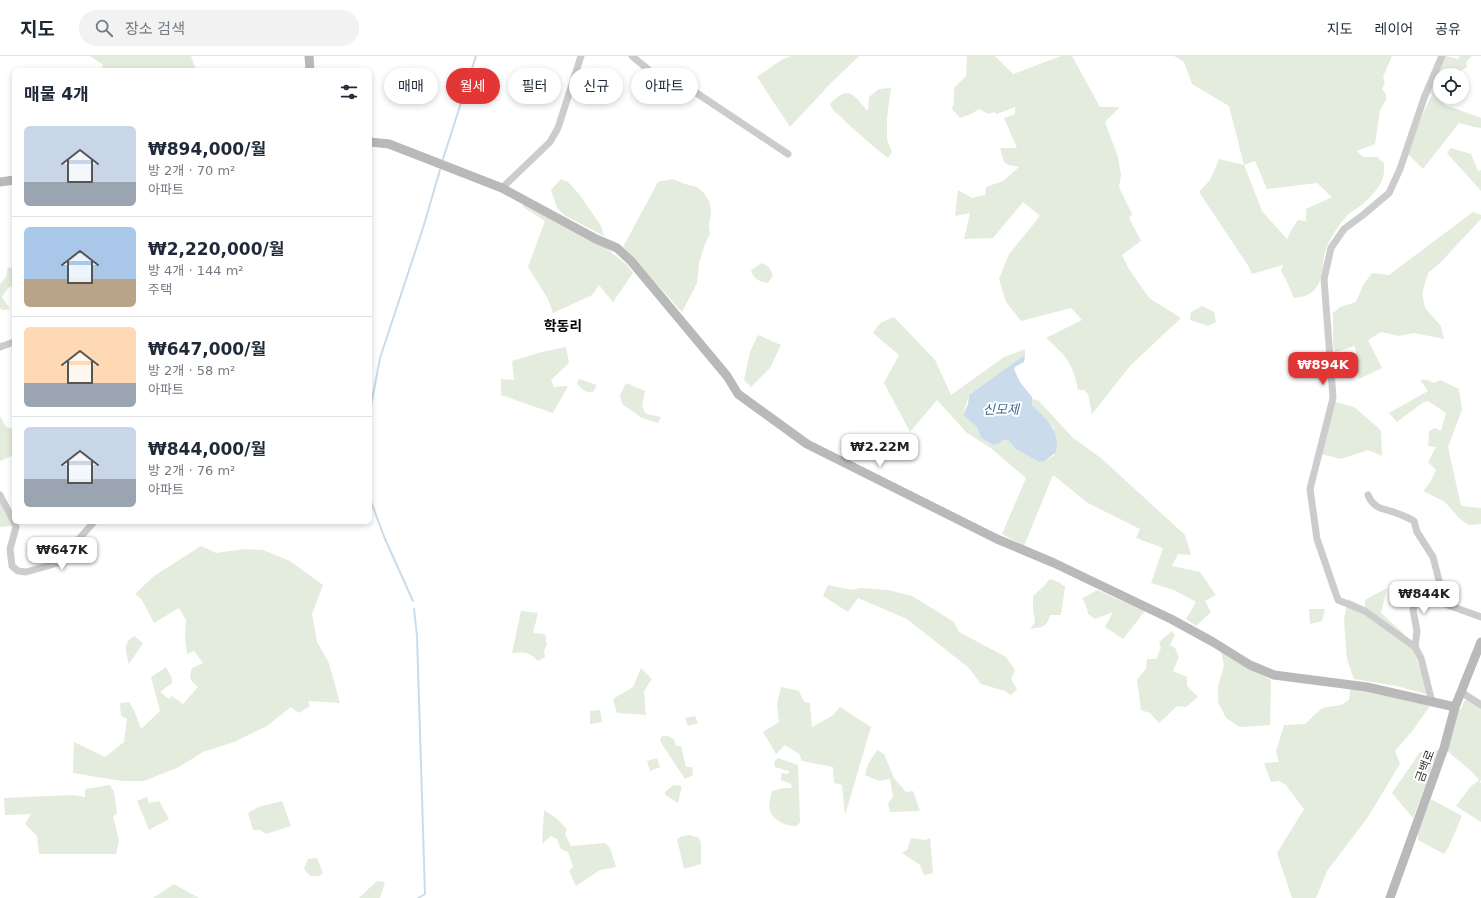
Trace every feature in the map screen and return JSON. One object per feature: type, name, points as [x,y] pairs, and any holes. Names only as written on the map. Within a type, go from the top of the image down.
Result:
[{"type":"street","points":[[310,56],[310,68]]},
{"type":"street","points":[[502,188],[550,142],[558,128],[581,56]]},
{"type":"street","points":[[632,56],[661,80],[671,82],[695,92],[788,154]]},
{"type":"street","points":[[1432,702],[1421,658],[1415,647],[1365,611],[1338,600],[1317,539],[1310,489],[1333,398],[1324,279],[1331,248],[1344,230],[1364,215],[1388,193],[1400,169],[1424,98],[1442,56]]},
{"type":"street","points":[[372,142],[389,144],[502,188],[596,239],[617,248],[631,261],[727,376],[738,394],[807,444],[997,538],[1054,563],[1171,620],[1213,642],[1250,665],[1274,675],[1367,687],[1455,707]]},
{"type":"street","points":[[0,182],[12,180]]},
{"type":"street","points":[[0,347],[12,343]]},
{"type":"street","points":[[0,495],[12,518]]},
{"type":"street","points":[[1368,495],[1371,503],[1378,508],[1399,514],[1414,521],[1417,532],[1433,557],[1445,604],[1481,617]]},
{"type":"street","points":[[15,524],[16,527],[10,549],[12,566],[18,571],[26,572],[58,562],[68,556],[77,541],[92,524]]},
{"type":"street","points":[[1415,647],[1417,631],[1413,610],[1417,594],[1440,584]]},
{"type":"street","name":"금백로","points":[[1390,898],[1444,748],[1455,707],[1481,642]]},
{"type":"street","points":[[1461,692],[1481,705]]},
{"type":"green space","points":[[90,56],[191,56],[195,68],[101,68],[103,65]]},
{"type":"green space","points":[[791,56],[859,56],[830,84],[790,127],[757,77],[781,60]]},
{"type":"green space","points":[[967,56],[995,56],[1013,74],[1061,56],[1072,56],[1100,107],[1120,107],[1105,122],[1118,157],[1121,175],[1119,187],[1132,214],[1129,218],[1141,241],[1122,255],[1129,269],[1149,298],[1181,318],[1130,366],[1092,414],[1088,394],[1084,390],[1078,390],[1074,373],[1068,361],[1064,355],[1046,338],[1082,320],[1071,308],[1021,321],[1006,302],[999,279],[1009,254],[1040,216],[1023,202],[993,238],[964,239],[970,213],[955,216],[958,190],[972,198],[985,195],[986,187],[1003,181],[1019,167],[1009,165],[1004,162],[1000,148],[1017,148],[1004,118],[1015,114],[1015,107],[997,114],[994,112],[988,114],[979,109],[960,118],[952,109],[954,102],[954,88],[966,76]]},
{"type":"green space","points":[[1174,56],[1392,56],[1383,77],[1385,83],[1382,89],[1386,94],[1386,100],[1380,110],[1375,144],[1357,151],[1363,157],[1377,157],[1384,163],[1383,178],[1373,194],[1349,214],[1337,228],[1325,252],[1321,278],[1318,285],[1313,291],[1305,296],[1294,298],[1281,271],[1283,265],[1252,274],[1249,267],[1199,192],[1210,180],[1219,159],[1244,165],[1229,106],[1192,84],[1184,62]],"holes":[[[1255,161],[1267,189],[1317,183],[1332,197],[1306,209],[1306,221],[1298,220],[1287,239],[1262,211],[1244,165]]]},
{"type":"green space","points":[[1446,56],[1458,59],[1460,56],[1472,56],[1466,62],[1467,67],[1465,68],[1440,68]]},
{"type":"green space","points":[[1433,83],[1433,104],[1444,104],[1481,118],[1481,128],[1459,123],[1423,169],[1408,154],[1423,113],[1432,95],[1429,91]]},
{"type":"green space","points":[[891,88],[887,118],[887,140],[892,152],[888,158],[835,112],[830,104],[842,94],[847,93],[855,97],[868,111],[869,97],[879,89]]},
{"type":"green space","points":[[1451,148],[1471,154],[1478,171],[1481,170],[1481,191],[1447,153]]},
{"type":"green space","points":[[561,179],[568,182],[579,194],[601,226],[604,236],[564,215],[557,208],[551,190]]},
{"type":"green space","points":[[673,179],[697,187],[704,193],[710,203],[711,213],[709,225],[710,234],[699,263],[697,283],[682,312],[623,247],[658,182]]},
{"type":"green space","points":[[523,203],[603,246],[626,264],[633,273],[613,302],[599,285],[592,295],[553,313],[548,299],[528,267],[545,221],[523,207]]},
{"type":"green space","points":[[1473,212],[1481,215],[1481,219],[1440,263],[1428,273],[1422,294],[1425,308],[1441,326],[1444,339],[1414,333],[1399,336],[1381,332],[1368,340],[1382,368],[1359,379],[1355,346],[1335,352],[1333,345],[1333,313],[1340,307],[1356,302],[1363,285],[1372,273],[1389,275]]},
{"type":"green space","points":[[762,263],[769,267],[773,275],[768,283],[757,280],[753,276],[751,270]]},
{"type":"green space","points":[[8,267],[12,268],[12,286],[8,288],[2,297],[10,309],[2,310],[0,308],[0,284],[6,277]]},
{"type":"green space","points":[[1202,306],[1214,312],[1216,322],[1208,326],[1190,320],[1191,312]]},
{"type":"green space","points":[[894,317],[935,360],[951,395],[1004,357],[1025,349],[1025,355],[969,395],[963,415],[977,427],[981,438],[993,445],[998,444],[1003,440],[1008,440],[1039,462],[1045,461],[1054,455],[1054,428],[1032,405],[1032,399],[1039,401],[1073,438],[1101,458],[1185,535],[1191,555],[1178,554],[1172,566],[1200,572],[1216,595],[1205,601],[1211,612],[1196,626],[1186,619],[1196,602],[1174,590],[1151,583],[1163,548],[1136,538],[1140,529],[1088,503],[1053,475],[1024,546],[1002,534],[1026,478],[992,449],[967,433],[937,400],[910,432],[884,383],[899,355],[873,333],[880,323]]},
{"type":"green space","points":[[758,335],[781,345],[770,368],[751,387],[744,380],[750,352]]},
{"type":"green space","points":[[566,347],[569,363],[551,380],[554,387],[568,386],[553,413],[501,395],[501,379],[514,380],[512,361]]},
{"type":"green space","points":[[579,379],[597,385],[593,392],[580,388],[577,384]]},
{"type":"green space","points":[[1420,380],[1427,380],[1434,383],[1440,380],[1459,389],[1462,410],[1448,447],[1461,506],[1481,508],[1481,524],[1469,525],[1460,519],[1445,502],[1423,491],[1429,484],[1436,470],[1428,462],[1436,447],[1428,446],[1429,431],[1435,428],[1441,431],[1446,413],[1428,401],[1422,403],[1397,422],[1389,413],[1428,391]]},
{"type":"green space","points":[[626,383],[645,391],[642,406],[646,414],[661,417],[658,423],[642,418],[622,404],[620,395]]},
{"type":"green space","points":[[1335,402],[1354,407],[1381,431],[1382,456],[1368,450],[1341,459],[1321,454]]},
{"type":"green space","points":[[0,416],[6,427],[12,428],[12,456],[0,461]]},
{"type":"green space","points":[[0,500],[13,526],[0,527]]},
{"type":"green space","points":[[201,546],[216,553],[244,549],[263,550],[290,561],[323,585],[312,614],[317,642],[329,663],[340,703],[308,701],[310,706],[299,713],[291,707],[267,726],[234,742],[203,752],[179,767],[144,781],[121,781],[73,773],[74,742],[105,757],[124,742],[127,719],[121,716],[120,703],[129,702],[134,710],[141,729],[160,711],[151,677],[166,667],[172,678],[172,683],[160,692],[169,699],[172,696],[183,704],[198,687],[191,679],[190,674],[192,668],[203,663],[194,651],[187,654],[185,638],[186,620],[179,608],[154,623],[142,600],[135,594],[154,576]]},
{"type":"green space","points":[[1050,579],[1065,587],[1061,615],[1050,615],[1047,623],[1042,627],[1030,629],[1035,622],[1033,596]]},
{"type":"green space","points":[[828,585],[852,590],[860,588],[888,590],[912,596],[954,622],[959,632],[1006,657],[1015,670],[1011,679],[1017,689],[1011,695],[1005,691],[981,684],[969,668],[907,619],[858,598],[848,612],[823,596]]},
{"type":"green space","points":[[1387,588],[1381,613],[1403,633],[1415,654],[1429,695],[1397,686],[1354,679],[1347,659],[1344,620],[1348,599],[1365,607],[1365,600]]},
{"type":"green space","points":[[1097,590],[1145,611],[1123,639],[1105,627],[1113,612],[1095,619],[1088,614],[1083,598]]},
{"type":"green space","points":[[1309,609],[1325,609],[1322,621],[1310,624]]},
{"type":"green space","points":[[521,611],[538,613],[533,633],[545,634],[547,645],[544,650],[545,657],[538,661],[532,655],[526,653],[512,653]]},
{"type":"green space","points":[[1172,631],[1175,635],[1170,645],[1175,648],[1179,657],[1173,671],[1187,677],[1187,686],[1198,697],[1186,707],[1177,706],[1159,723],[1150,713],[1141,710],[1137,680],[1146,669],[1147,659],[1156,659],[1161,648],[1159,642]]},
{"type":"green space","points":[[134,636],[143,643],[129,664],[126,645]]},
{"type":"green space","points":[[1221,652],[1271,680],[1270,725],[1240,727],[1226,718],[1218,702],[1218,686],[1224,665]]},
{"type":"green space","points":[[641,668],[652,679],[644,691],[646,715],[617,713],[613,699],[633,687]]},
{"type":"green space","points":[[781,687],[799,691],[804,702],[810,703],[812,727],[832,716],[840,707],[871,727],[845,815],[842,785],[834,783],[833,767],[802,761],[799,754],[785,745],[776,754],[763,732],[779,722],[777,703]]},
{"type":"green space","points":[[1350,689],[1359,689],[1430,706],[1413,730],[1395,751],[1400,764],[1368,817],[1327,871],[1316,898],[1292,898],[1277,853],[1304,809],[1285,784],[1279,781],[1271,782],[1264,763],[1279,762],[1276,751],[1284,725],[1305,724],[1322,708],[1341,705],[1349,700]]},
{"type":"green space","points":[[1473,696],[1481,700],[1481,781],[1479,781],[1481,783],[1481,822],[1456,806],[1470,787],[1479,780],[1471,771],[1446,750],[1456,709],[1461,709],[1464,701]]},
{"type":"green space","points":[[600,710],[602,722],[590,724],[590,711]]},
{"type":"green space","points":[[695,716],[698,723],[688,726],[685,718]]},
{"type":"green space","points":[[662,736],[668,736],[674,739],[676,746],[681,746],[686,767],[692,767],[693,775],[685,779],[660,741]]},
{"type":"green space","points":[[877,750],[884,754],[894,778],[906,792],[913,791],[920,811],[890,812],[888,803],[893,797],[890,779],[879,781],[865,775],[868,764]]},
{"type":"green space","points":[[1440,750],[1413,818],[1392,793],[1420,752]]},
{"type":"green space","points":[[657,758],[660,767],[650,771],[647,761]]},
{"type":"green space","points":[[778,758],[798,765],[800,822],[797,826],[781,823],[774,818],[769,809],[772,791],[783,788],[792,788],[791,784],[781,780],[781,773],[788,774],[789,771],[775,767],[774,762]]},
{"type":"green space","points":[[110,785],[114,792],[117,814],[113,816],[119,841],[116,854],[39,854],[37,836],[25,824],[31,814],[5,815],[4,798],[72,795],[85,797],[85,789]]},
{"type":"green space","points":[[673,785],[682,786],[678,803],[665,795],[665,792]]},
{"type":"green space","points":[[147,797],[149,803],[159,801],[169,819],[149,830],[137,801]]},
{"type":"green space","points":[[1431,799],[1462,816],[1444,854],[1418,840],[1418,832]]},
{"type":"green space","points":[[282,801],[291,826],[266,834],[260,830],[253,830],[248,813],[258,807]]},
{"type":"green space","points":[[544,810],[556,818],[567,829],[565,834],[571,846],[605,843],[610,848],[616,867],[600,870],[576,886],[569,871],[573,867],[568,852],[561,849],[557,839],[551,836],[542,844]]},
{"type":"green space","points":[[690,835],[699,838],[701,843],[701,864],[684,869],[677,839],[682,836]]},
{"type":"green space","points":[[911,838],[926,840],[930,838],[933,873],[924,875],[920,865],[902,853],[907,850]]},
{"type":"green space","points":[[317,858],[323,873],[319,876],[310,876],[304,869],[308,859]]},
{"type":"green space","points":[[377,881],[385,882],[380,898],[359,898]]},
{"type":"green space","points":[[174,884],[199,898],[153,898]]},
{"type":"water","name":"신모제","points":[[1025,355],[1024,362],[1014,369],[1020,382],[1032,397],[1032,405],[1047,420],[1054,431],[1057,444],[1056,452],[1045,461],[1039,462],[1016,449],[1008,440],[1003,440],[998,444],[993,445],[981,438],[977,427],[963,415],[968,404],[969,395]]},
{"type":"waterway","points":[[443,159],[476,56]]},
{"type":"waterway","points":[[372,400],[380,358],[423,228],[440,170]]},
{"type":"waterway","points":[[372,504],[385,539],[413,601]]},
{"type":"waterway","points":[[414,609],[417,636],[425,894],[418,898]]},
{"type":"district","name":"학동리","points":[[563,326]]}]
